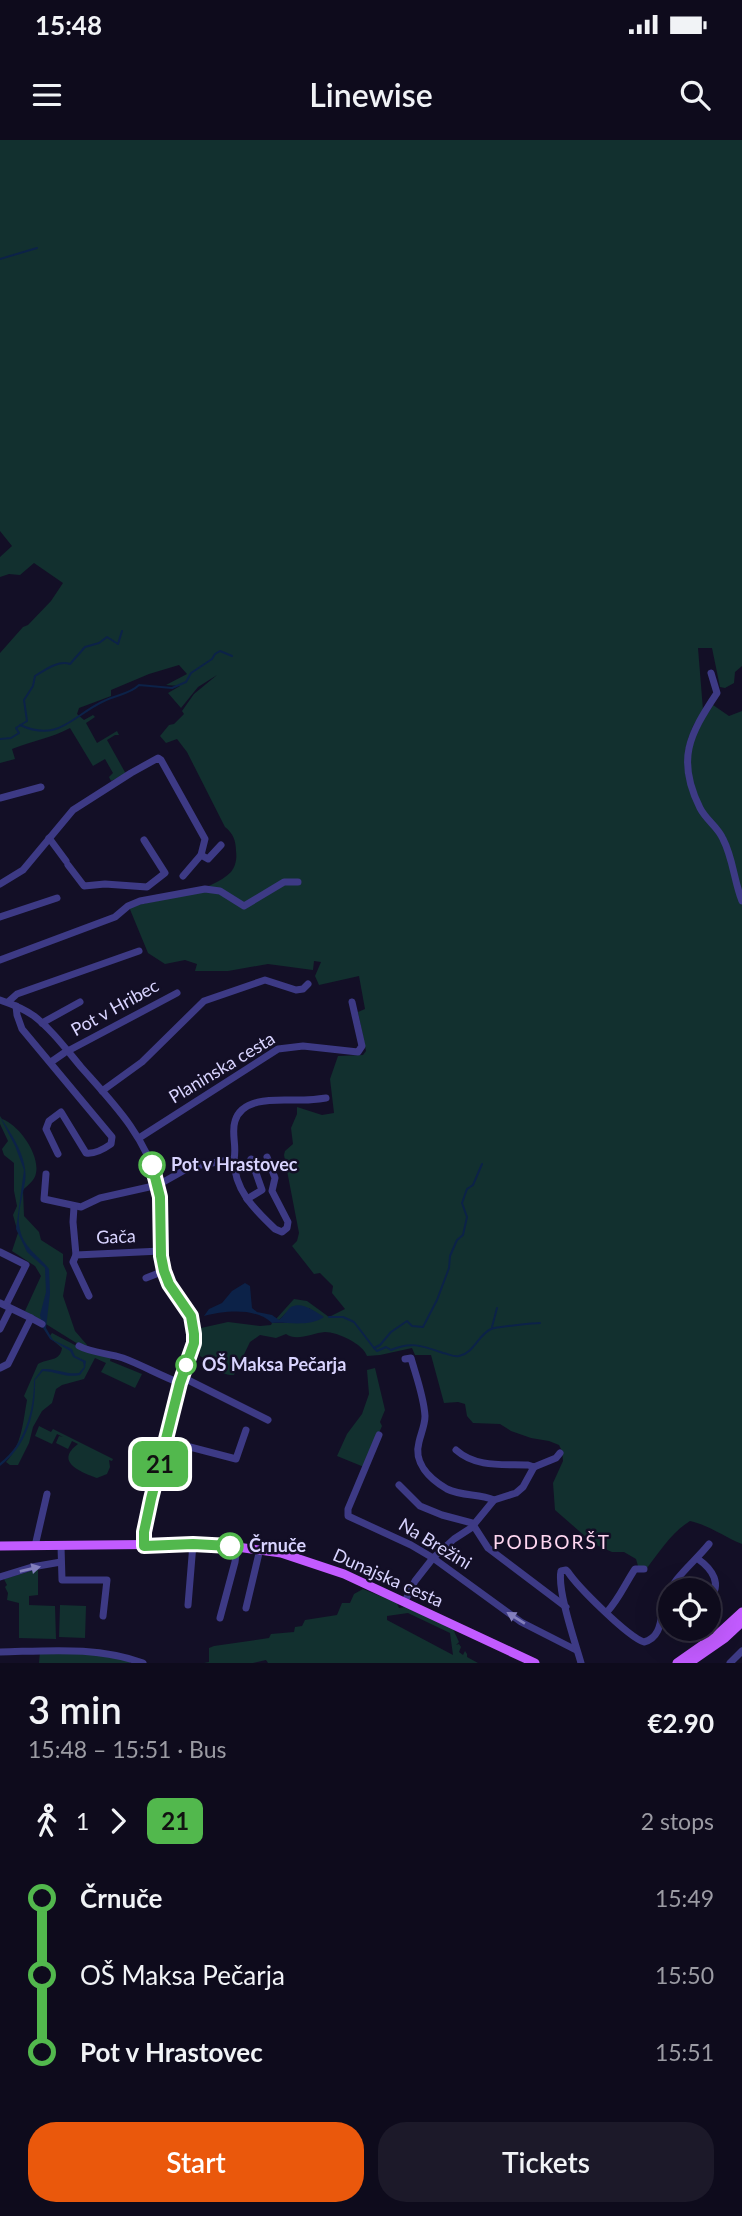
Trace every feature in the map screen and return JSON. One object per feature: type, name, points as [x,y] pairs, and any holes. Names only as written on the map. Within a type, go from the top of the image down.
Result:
[{"type":"main road","name":"Dunajska cesta","points":[[0,1546],[193,1544],[260,1549],[313,1562],[405,1601],[535,1663]]},
{"type":"main road","points":[[677,1663],[717,1635],[742,1612]]},
{"type":"main road","points":[[689,1663],[725,1638],[742,1622]]},
{"type":"main road","name":"Dunajska cesta","points":[[461,1628],[524,1663]]},
{"type":"street","points":[[711,673],[717,693],[690,738],[687,769],[700,808],[716,827],[726,846],[742,901]]},
{"type":"street","points":[[0,884],[23,870],[73,810],[158,758],[204,836],[201,855],[183,876]]},
{"type":"street","points":[[0,798],[41,787]]},
{"type":"street","points":[[49,838],[84,886],[105,884],[147,887],[165,873],[144,840]]},
{"type":"street","points":[[201,855],[208,859],[221,845]]},
{"type":"street","points":[[0,960],[115,917],[144,899],[209,888],[225,894],[241,905],[247,905],[284,882],[298,882]]},
{"type":"street","points":[[0,917],[57,898]]},
{"type":"street","points":[[4,1001],[139,951]]},
{"type":"street","points":[[102,1091],[142,1062],[204,1001],[260,981],[269,980],[296,990],[303,989],[308,984]]},
{"type":"street","name":"Pot v Hribec","points":[[51,1062],[177,992]]},
{"type":"street","points":[[4,1001],[42,1023],[102,1091],[139,1138],[158,1185],[164,1271],[169,1284],[188,1311],[194,1328],[194,1343],[181,1380],[148,1511],[144,1546]]},
{"type":"street","name":"Pot v Hribec","points":[[42,1023],[80,1002]]},
{"type":"street","name":"Planinska cesta","points":[[139,1138],[278,1049],[303,1046],[358,1052],[362,1046],[352,1002]]},
{"type":"street","points":[[16,1006],[22,1028],[113,1140],[106,1148],[86,1153],[61,1112],[49,1121],[46,1129],[58,1154]]},
{"type":"street","points":[[267,1157],[275,1178],[272,1191],[288,1222],[287,1228],[282,1232],[275,1229],[247,1199],[235,1179],[234,1122],[237,1115],[244,1110],[266,1100],[326,1098]]},
{"type":"street","points":[[46,1174],[44,1199],[81,1207],[100,1198],[158,1185],[190,1167],[234,1159]]},
{"type":"street","points":[[247,1199],[262,1190],[251,1159]]},
{"type":"street","points":[[74,1207],[76,1255]]},
{"type":"street","name":"Gača","points":[[89,1296],[73,1262],[76,1255],[161,1251]]},
{"type":"street","points":[[0,1252],[26,1265],[5,1305],[0,1329]]},
{"type":"street","points":[[146,1278],[164,1271]]},
{"type":"street","points":[[5,1305],[41,1324]]},
{"type":"street","points":[[0,1368],[8,1364],[31,1318]]},
{"type":"street","points":[[79,1346],[89,1351],[126,1359],[181,1380],[268,1420]]},
{"type":"street","points":[[405,1359],[411,1358],[424,1408],[424,1423],[417,1454],[422,1466],[436,1482],[457,1493],[494,1500]]},
{"type":"street","points":[[167,1441],[236,1459],[246,1430]]},
{"type":"street","name":"Na Brežini","points":[[379,1435],[348,1509],[348,1516],[400,1539],[433,1558],[521,1622],[576,1650]]},
{"type":"street","points":[[456,1450],[467,1458],[487,1464],[534,1467]]},
{"type":"street","points":[[405,1601],[415,1581],[433,1558],[473,1525],[494,1500],[516,1493],[523,1487],[534,1467],[556,1458],[560,1453]]},
{"type":"street","points":[[399,1485],[420,1506],[470,1522],[488,1548],[566,1607]]},
{"type":"street","points":[[35,1546],[47,1494]]},
{"type":"street","points":[[188,1605],[193,1544]]},
{"type":"street","points":[[581,1663],[566,1607],[560,1575],[563,1570],[568,1572],[581,1590],[637,1640],[644,1642],[651,1640],[659,1629],[671,1587],[709,1544]]},
{"type":"street","points":[[61,1546],[62,1580],[107,1580],[103,1616]]},
{"type":"street","points":[[220,1618],[237,1546]]},
{"type":"street","points":[[246,1608],[260,1549]]},
{"type":"street","points":[[698,1559],[706,1565],[714,1578]]},
{"type":"street","points":[[0,1577],[61,1562]]},
{"type":"street","points":[[607,1612],[616,1603],[624,1584],[635,1569],[644,1569]]},
{"type":"street","points":[[0,1652],[82,1650],[143,1663]]},
{"type":"street","points":[[730,1663],[742,1651]]},
{"type":"green space","points":[[0,140],[742,140],[742,666],[735,672],[734,683],[725,688],[720,687],[712,648],[698,648],[703,710],[688,739],[685,774],[711,825],[725,845],[742,905],[742,1544],[690,1521],[672,1536],[647,1568],[638,1566],[636,1559],[624,1552],[612,1552],[594,1544],[555,1510],[553,1483],[563,1461],[559,1445],[511,1431],[500,1424],[473,1423],[467,1416],[465,1404],[444,1403],[431,1355],[415,1355],[412,1348],[367,1356],[355,1343],[343,1336],[325,1332],[300,1337],[286,1334],[276,1338],[260,1335],[250,1342],[234,1375],[220,1371],[200,1356],[200,1350],[196,1346],[201,1328],[228,1322],[260,1326],[272,1323],[304,1323],[315,1313],[309,1308],[291,1308],[279,1320],[276,1319],[294,1299],[307,1301],[329,1317],[345,1309],[332,1293],[333,1286],[320,1273],[314,1274],[292,1246],[299,1233],[284,1155],[293,1144],[291,1128],[297,1107],[322,1115],[334,1113],[330,1079],[338,1056],[363,1055],[366,1051],[358,1012],[365,1009],[359,976],[319,985],[315,976],[321,962],[314,961],[313,970],[268,964],[228,971],[195,971],[197,964],[185,960],[165,964],[148,953],[129,907],[211,885],[231,872],[236,862],[234,838],[225,827],[187,752],[177,739],[166,743],[160,736],[184,714],[182,711],[194,694],[217,675],[198,687],[181,708],[168,693],[180,686],[166,685],[187,674],[179,665],[111,690],[111,696],[79,708],[77,714],[84,720],[93,715],[95,717],[86,723],[97,743],[117,731],[119,735],[107,740],[126,774],[111,781],[109,777],[113,773],[105,759],[93,766],[70,728],[12,749],[15,759],[0,763],[0,653],[51,601],[63,583],[34,563],[20,575],[0,577],[0,557],[12,546],[0,531]]},
{"type":"green space","points":[[713,705],[729,716],[742,711],[742,899],[731,853],[702,808],[689,771],[693,737]]},
{"type":"green space","points":[[0,1116],[21,1133],[35,1157],[35,1176],[23,1190],[24,1216],[39,1232],[41,1240],[63,1254],[67,1273],[63,1296],[75,1331],[87,1345],[86,1349],[25,1311],[41,1276],[35,1266],[12,1251],[18,1233],[13,1215],[17,1206],[14,1163],[4,1155],[2,1149],[8,1141],[0,1124]]},
{"type":"green space","points":[[52,1333],[88,1352],[111,1357],[110,1361],[142,1374],[135,1388],[101,1372],[106,1363],[95,1358],[84,1379],[56,1389],[52,1403],[42,1411],[33,1427],[29,1443],[18,1465],[10,1465],[6,1462],[19,1441],[23,1425],[27,1400],[24,1396],[38,1364],[56,1358],[61,1352],[62,1348],[49,1337]]},
{"type":"green space","points":[[375,1368],[385,1410],[380,1422],[382,1426],[364,1467],[337,1456],[347,1434],[362,1414],[369,1394],[367,1370]]},
{"type":"green space","points":[[39,1426],[51,1432],[53,1429],[113,1459],[109,1460],[107,1474],[97,1478],[72,1465],[69,1456],[78,1444],[72,1441],[68,1449],[56,1443],[59,1436],[63,1437],[57,1434],[52,1444],[35,1436]]},
{"type":"green space","points":[[38,1569],[38,1595],[29,1596],[29,1605],[55,1606],[56,1639],[19,1638],[19,1603],[7,1600],[7,1585],[4,1579]]},
{"type":"green space","points":[[363,1589],[397,1603],[399,1608],[405,1607],[453,1629],[459,1642],[456,1645],[461,1647],[459,1652],[463,1655],[465,1651],[467,1657],[478,1663],[268,1663],[266,1660],[253,1663],[204,1663],[209,1662],[209,1648],[214,1646],[294,1632],[295,1627],[302,1626],[305,1620],[337,1615],[342,1603],[350,1603],[354,1594]],"holes":[[[408,1613],[450,1633],[453,1655],[387,1620],[387,1616]]]},
{"type":"green space","points":[[60,1605],[86,1606],[85,1638],[59,1637]]},
{"type":"green space","points":[[75,1651],[130,1660],[130,1663],[39,1663],[40,1652]]},
{"type":"water","points":[[0,1117],[22,1156],[26,1174],[19,1218],[22,1236],[28,1247],[49,1269],[50,1293],[46,1328],[53,1340],[72,1349],[75,1356],[86,1361],[85,1368],[80,1375],[43,1371],[35,1380],[34,1404],[28,1428],[17,1449],[0,1466],[22,1437],[30,1415],[34,1380],[42,1369],[79,1373],[84,1367],[83,1362],[73,1357],[70,1351],[50,1339],[43,1328],[40,1315],[46,1292],[45,1268],[27,1252],[16,1229],[24,1170]]},
{"type":"water","points":[[245,1283],[250,1286],[252,1308],[257,1312],[272,1315],[279,1320],[291,1307],[300,1305],[324,1317],[312,1322],[272,1323],[248,1312],[204,1316],[209,1309],[222,1303],[232,1291]]},
{"type":"waterway","points":[[0,259],[37,248]]},
{"type":"waterway","points":[[0,739],[11,738],[19,733],[16,728],[27,721],[24,700],[33,686],[35,676],[56,664],[70,664],[85,647],[99,643],[107,637],[118,644],[122,631]]},
{"type":"waterway","points":[[20,725],[34,730],[56,729],[104,701],[139,685],[172,688],[186,682],[191,673],[220,651],[232,656]]},
{"type":"waterway","points":[[329,1317],[343,1317],[354,1322],[374,1348],[407,1321],[412,1326],[423,1327],[437,1300],[449,1268],[450,1256],[457,1240],[463,1235],[467,1217],[462,1203],[482,1164]]},
{"type":"waterway","points":[[492,1327],[497,1308]]},
{"type":"waterway","points":[[374,1348],[377,1351],[386,1347],[391,1350],[417,1346],[459,1356],[491,1329],[540,1323]]},
{"type":"bus line","name":"21","points":[[152,1165],[162,1213],[161,1256],[164,1271],[169,1284],[191,1316],[194,1343],[180,1383],[151,1499],[144,1546],[230,1546]]},
{"type":"place","name":"Pot v Hrastovec","points":[[152,1165]]},
{"type":"place","name":"OŠ Maksa Pečarja","points":[[186,1365]]},
{"type":"place","name":"Črnuče","points":[[230,1546]]},
{"type":"district","name":"PODBORŠT","points":[[552,1542]]}]
